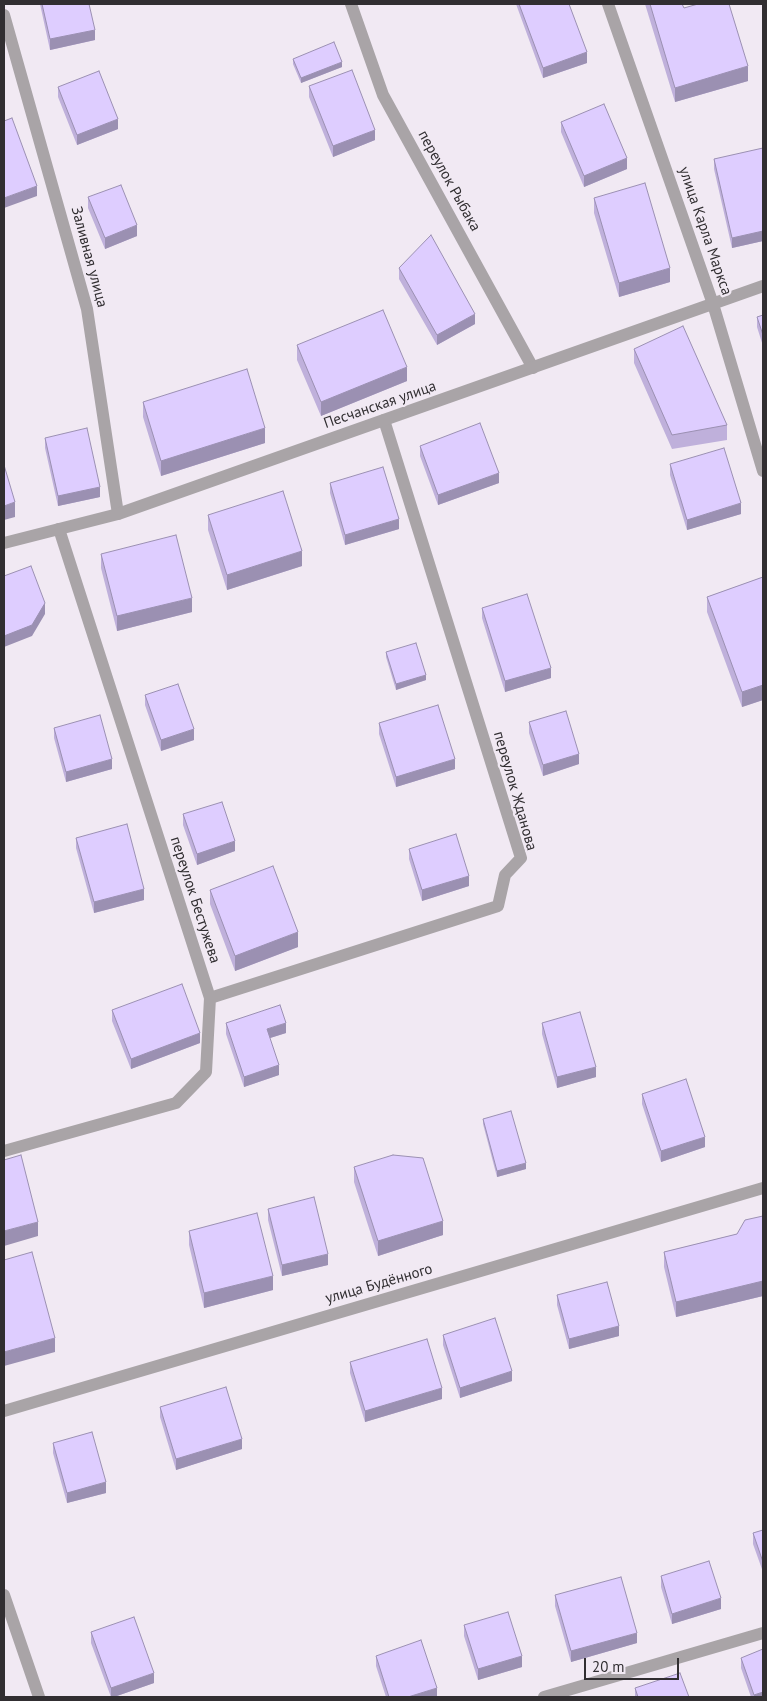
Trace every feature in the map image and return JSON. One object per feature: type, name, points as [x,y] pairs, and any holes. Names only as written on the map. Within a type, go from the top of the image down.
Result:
[{"type":"street","name":"переулок Рыбака","points":[[351,4],[383,96],[533,368]]},
{"type":"street","name":"улица Карла Маркса","points":[[608,4],[713,304],[763,470]]},
{"type":"street","name":"Заливная улица","points":[[4,14],[87,310],[118,514]]},
{"type":"street","name":"Песчанская улица","points":[[4,543],[118,514],[763,286]]},
{"type":"street","name":"переулок Жданова","points":[[210,998],[498,906],[505,875],[521,858],[384,420]]},
{"type":"street","name":"переулок Бестужева","points":[[4,1151],[176,1104],[206,1072],[210,998],[59,529]]},
{"type":"street","name":"улица Будённого","points":[[4,1411],[763,1188]]},
{"type":"street","points":[[4,1595],[39,1697]]},
{"type":"street","points":[[544,1697],[763,1633]]},
{"type":"building","points":[[42,4],[89,4],[95,30],[50,39]]},
{"type":"building","points":[[519,4],[569,4],[587,52],[543,68]]},
{"type":"building","points":[[650,4],[682,4],[684,8],[698,4],[729,4],[748,66],[675,88]]},
{"type":"building","points":[[334,42],[342,62],[301,78],[293,59]]},
{"type":"building","points":[[352,70],[375,130],[333,146],[309,86]]},
{"type":"building","points":[[99,71],[118,119],[77,135],[58,87]]},
{"type":"building","points":[[604,104],[627,158],[584,176],[561,122]]},
{"type":"building","points":[[12,118],[37,186],[4,198],[4,121]]},
{"type":"building","points":[[763,148],[763,231],[732,238],[714,159]]},
{"type":"building","points":[[645,183],[670,268],[619,283],[594,198]]},
{"type":"building","points":[[121,185],[137,225],[105,238],[88,197]]},
{"type":"building","points":[[431,235],[475,314],[437,335],[399,268]]},
{"type":"building","points":[[383,310],[407,367],[321,402],[297,345]]},
{"type":"building","points":[[763,315],[763,335],[757,317]]},
{"type":"building","points":[[683,326],[727,425],[672,435],[634,349]]},
{"type":"building","points":[[247,369],[265,428],[161,461],[143,402]]},
{"type":"building","points":[[480,423],[499,473],[438,495],[420,446]]},
{"type":"building","points":[[87,428],[100,487],[58,496],[45,438]]},
{"type":"building","points":[[724,448],[741,503],[687,520],[670,464]]},
{"type":"building","points":[[4,465],[15,502],[4,506]]},
{"type":"building","points":[[383,467],[399,519],[345,535],[330,483]]},
{"type":"building","points":[[283,491],[302,551],[227,575],[208,515]]},
{"type":"building","points":[[176,535],[192,598],[117,616],[101,554]]},
{"type":"building","points":[[31,566],[45,603],[32,625],[4,636],[4,576]]},
{"type":"building","points":[[763,577],[763,685],[742,692],[707,597]]},
{"type":"building","points":[[527,594],[551,668],[505,681],[482,608]]},
{"type":"building","points":[[416,643],[426,675],[396,684],[386,652]]},
{"type":"building","points":[[178,684],[194,729],[161,740],[145,695]]},
{"type":"building","points":[[438,705],[455,759],[396,777],[379,723]]},
{"type":"building","points":[[566,711],[579,754],[543,765],[529,722]]},
{"type":"building","points":[[100,715],[112,759],[66,772],[54,728]]},
{"type":"building","points":[[222,802],[235,841],[197,854],[183,814]]},
{"type":"building","points":[[127,824],[144,889],[94,902],[76,838]]},
{"type":"building","points":[[456,834],[469,876],[422,890],[409,849]]},
{"type":"building","points":[[273,866],[298,932],[235,956],[210,890]]},
{"type":"building","points":[[182,984],[200,1033],[131,1059],[112,1010]]},
{"type":"building","points":[[280,1005],[286,1023],[267,1029],[279,1065],[244,1077],[226,1023]]},
{"type":"building","points":[[580,1012],[596,1067],[557,1077],[542,1023]]},
{"type":"building","points":[[686,1079],[705,1137],[661,1151],[642,1094]]},
{"type":"building","points":[[511,1111],[526,1163],[497,1171],[483,1119]]},
{"type":"building","points":[[21,1155],[38,1222],[4,1231],[4,1160]]},
{"type":"building","points":[[393,1155],[423,1158],[443,1221],[378,1241],[354,1167]]},
{"type":"building","points":[[314,1197],[328,1254],[282,1265],[268,1209]]},
{"type":"building","points":[[257,1213],[273,1276],[204,1293],[189,1231]]},
{"type":"building","points":[[763,1216],[763,1281],[676,1302],[664,1252],[737,1234],[745,1220]]},
{"type":"building","points":[[32,1252],[55,1338],[4,1352],[4,1260]]},
{"type":"building","points":[[607,1282],[619,1326],[569,1339],[557,1295]]},
{"type":"building","points":[[495,1318],[512,1371],[460,1388],[443,1335]]},
{"type":"building","points":[[427,1339],[442,1388],[365,1411],[350,1362]]},
{"type":"building","points":[[226,1387],[242,1439],[176,1459],[160,1407]]},
{"type":"building","points":[[92,1432],[106,1482],[67,1493],[53,1443]]},
{"type":"building","points":[[763,1530],[763,1562],[753,1533]]},
{"type":"building","points":[[709,1561],[721,1598],[672,1614],[661,1576]]},
{"type":"building","points":[[621,1577],[637,1633],[571,1651],[555,1595]]},
{"type":"building","points":[[508,1612],[522,1656],[478,1669],[464,1625]]},
{"type":"building","points":[[134,1617],[154,1673],[111,1688],[91,1632]]},
{"type":"building","points":[[421,1640],[437,1688],[408,1697],[389,1697],[376,1656]]},
{"type":"building","points":[[763,1649],[763,1692],[754,1695],[741,1658]]},
{"type":"building","points":[[680,1673],[689,1697],[638,1697],[635,1688]]}]
